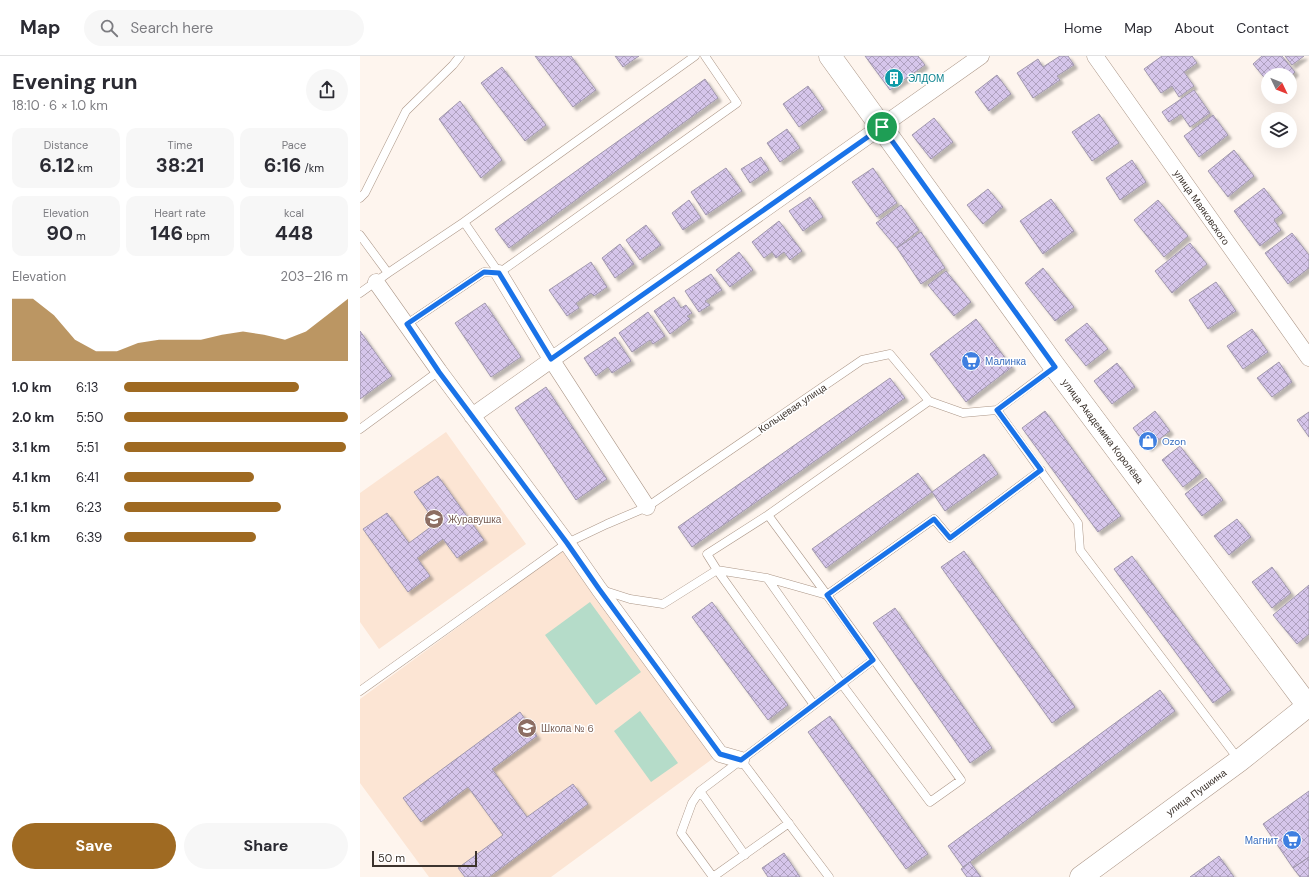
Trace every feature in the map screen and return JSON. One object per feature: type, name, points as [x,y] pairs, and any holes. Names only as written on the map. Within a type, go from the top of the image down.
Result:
[{"type":"street","name":"улица Академика Королёва","points":[[830,56],[1055,367],[1309,706]]},
{"type":"street","points":[[472,416],[981,56]]},
{"type":"street","name":"улица Маяковского","points":[[1095,56],[1309,358]]},
{"type":"street","points":[[499,273],[551,359],[647,507]]},
{"type":"street","points":[[382,278],[407,324],[439,372],[567,543],[720,754],[741,760]]},
{"type":"street","name":"улица Пушкина","points":[[1081,877],[1239,761],[1309,706]]},
{"type":"lane","points":[[360,198],[365,193],[406,111],[453,65],[460,56]]},
{"type":"lane","points":[[407,324],[484,272],[499,273],[737,103],[706,56]]},
{"type":"lane","points":[[360,293],[464,222],[690,57]]},
{"type":"lane","points":[[464,222],[499,273]]},
{"type":"lane","points":[[360,235],[382,278]]},
{"type":"lane","name":"Кольцевая улица","points":[[647,507],[862,360],[890,354],[929,401]]},
{"type":"lane","points":[[814,705],[707,554],[768,516],[929,401],[963,413],[997,410],[1055,367]]},
{"type":"lane","points":[[360,429],[439,372]]},
{"type":"lane","points":[[997,410],[1078,523],[1080,550],[1239,761]]},
{"type":"lane","points":[[827,595],[934,519],[950,538],[1041,470]]},
{"type":"lane","points":[[360,691],[567,543],[647,507]]},
{"type":"lane","points":[[767,578],[841,683],[930,802],[960,780],[827,595],[768,516]]},
{"type":"lane","points":[[599,589],[630,599],[663,604],[717,570],[767,578],[827,595]]},
{"type":"lane","points":[[788,823],[713,877],[681,833],[692,803],[700,791],[873,660]]},
{"type":"lane","points":[[741,760],[829,877]]},
{"type":"lane","points":[[700,791],[745,855]]},
{"type":"shaded area","name":"Журавушка","points":[[446,432],[526,544],[379,649],[360,622],[360,493]]},
{"type":"shaded area","name":"Школа № 6","points":[[563,550],[715,757],[551,877],[429,877],[360,783],[360,699]]},
{"type":"green space","points":[[590,602],[641,672],[596,705],[545,635]]},
{"type":"green space","points":[[640,711],[678,763],[651,782],[614,731]]},
{"type":"building","points":[[535,56],[571,56],[596,90],[573,107]]},
{"type":"building","points":[[615,56],[639,56],[623,67]]},
{"type":"building","name":"ЭЛДОМ","points":[[865,56],[918,56],[925,65],[890,90]]},
{"type":"building","points":[[1060,56],[1068,56],[1074,65],[1057,76],[1060,80],[1033,98],[1017,73],[1038,59],[1043,67]]},
{"type":"building","points":[[1162,56],[1192,56],[1197,63],[1184,72],[1194,86],[1179,97],[1172,86],[1161,93],[1144,69]]},
{"type":"building","points":[[1262,56],[1282,56],[1292,68],[1261,68],[1261,74],[1253,64]]},
{"type":"building","points":[[1285,56],[1304,56],[1292,65]]},
{"type":"building","points":[[502,67],[546,125],[525,141],[481,83]]},
{"type":"building","points":[[997,75],[1011,94],[989,111],[975,92]]},
{"type":"building","points":[[705,79],[718,98],[509,248],[495,229]]},
{"type":"building","points":[[808,86],[824,109],[799,127],[783,104]]},
{"type":"building","points":[[1194,90],[1210,113],[1190,127],[1181,114],[1169,122],[1162,112]]},
{"type":"building","points":[[460,101],[502,160],[481,178],[439,119]]},
{"type":"building","points":[[1099,114],[1119,143],[1092,161],[1072,132]]},
{"type":"building","points":[[1213,115],[1228,135],[1199,157],[1184,136]]},
{"type":"building","points":[[934,118],[953,142],[931,159],[912,135]]},
{"type":"building","points":[[787,129],[800,148],[780,162],[767,143]]},
{"type":"building","points":[[1234,150],[1254,176],[1228,197],[1208,171]]},
{"type":"building","points":[[761,157],[769,170],[750,183],[741,169]]},
{"type":"building","points":[[1132,160],[1146,182],[1120,200],[1106,178]]},
{"type":"building","points":[[726,168],[742,191],[706,215],[691,192]]},
{"type":"building","points":[[873,168],[897,203],[877,217],[852,182]]},
{"type":"building","points":[[1264,188],[1283,213],[1274,220],[1281,230],[1260,246],[1234,211]]},
{"type":"building","points":[[988,189],[1003,207],[983,224],[967,205]]},
{"type":"building","points":[[810,197],[823,217],[803,231],[789,211]]},
{"type":"building","points":[[1051,199],[1074,231],[1043,254],[1020,221]]},
{"type":"building","points":[[689,200],[701,218],[683,230],[672,213]]},
{"type":"building","points":[[1158,200],[1188,236],[1164,257],[1134,220]]},
{"type":"building","points":[[901,205],[919,230],[897,248],[876,223]]},
{"type":"building","points":[[779,221],[802,251],[790,260],[784,252],[776,258],[772,252],[764,258],[752,242]]},
{"type":"building","points":[[646,225],[661,245],[640,260],[626,240]]},
{"type":"building","points":[[921,232],[945,268],[921,284],[897,248]]},
{"type":"building","points":[[1292,233],[1309,255],[1309,268],[1288,284],[1265,253]]},
{"type":"building","points":[[1190,243],[1207,264],[1172,293],[1155,271]]},
{"type":"building","points":[[620,244],[634,264],[615,278],[602,258]]},
{"type":"building","points":[[739,252],[753,270],[730,287],[716,270]]},
{"type":"building","points":[[591,262],[607,287],[594,296],[591,293],[576,303],[579,308],[567,316],[549,290]]},
{"type":"building","points":[[1043,268],[1074,307],[1055,321],[1025,283]]},
{"type":"building","points":[[946,271],[971,302],[954,316],[928,285]]},
{"type":"building","points":[[711,274],[722,290],[705,301],[710,305],[699,312],[685,291]]},
{"type":"building","points":[[1216,282],[1236,311],[1208,329],[1189,300]]},
{"type":"building","points":[[674,297],[681,308],[686,305],[692,313],[687,316],[690,319],[670,334],[654,311]]},
{"type":"building","points":[[485,303],[521,357],[491,377],[455,323]]},
{"type":"building","points":[[648,312],[665,336],[653,344],[650,340],[632,352],[619,333]]},
{"type":"building","name":"Малинка","points":[[976,319],[1012,367],[966,402],[930,354]]},
{"type":"building","points":[[1087,323],[1108,349],[1086,366],[1065,340]]},
{"type":"building","points":[[1252,329],[1268,352],[1243,369],[1227,346]]},
{"type":"building","points":[[360,331],[392,376],[360,399]]},
{"type":"building","points":[[615,337],[631,361],[612,373],[608,367],[596,376],[584,358]]},
{"type":"building","points":[[1279,362],[1292,382],[1272,397],[1257,378]]},
{"type":"building","points":[[1117,363],[1135,387],[1112,404],[1094,381]]},
{"type":"building","points":[[890,378],[905,398],[692,547],[678,527]]},
{"type":"building","points":[[546,387],[607,479],[576,500],[515,408]]},
{"type":"building","points":[[1045,411],[1121,516],[1098,532],[1022,428]]},
{"type":"building","points":[[1155,411],[1170,431],[1148,448],[1133,428]]},
{"type":"building","points":[[1309,412],[1309,437],[1297,420]]},
{"type":"building","points":[[1180,446],[1201,473],[1183,487],[1162,460]]},
{"type":"building","points":[[984,454],[998,474],[945,511],[932,492]]},
{"type":"building","points":[[918,473],[932,492],[826,568],[812,549]]},
{"type":"building","points":[[438,476],[484,540],[457,558],[443,539],[417,558],[430,576],[408,592],[363,529],[387,513],[409,543],[436,523],[414,492]]},
{"type":"building","points":[[1206,478],[1223,500],[1202,516],[1185,494]]},
{"type":"building","points":[[1237,519],[1251,537],[1229,555],[1214,536]]},
{"type":"building","points":[[964,551],[1075,707],[1052,723],[941,567]]},
{"type":"building","points":[[1132,556],[1231,690],[1213,703],[1114,569]]},
{"type":"building","points":[[1272,567],[1291,593],[1272,608],[1252,582]]},
{"type":"building","points":[[1309,585],[1309,634],[1297,644],[1273,615]]},
{"type":"building","points":[[712,602],[788,705],[768,720],[692,617]]},
{"type":"building","points":[[895,608],[992,748],[970,763],[873,623]]},
{"type":"building","points":[[1160,690],[1175,711],[963,867],[948,846]]},
{"type":"building","points":[[520,712],[537,736],[492,769],[527,817],[573,784],[588,804],[489,877],[465,877],[458,868],[503,835],[468,787],[421,822],[403,798]]},
{"type":"building","points":[[830,716],[928,854],[906,869],[808,732]]},
{"type":"building","name":"Магнит","points":[[1309,791],[1309,857],[1293,868],[1263,824]]},
{"type":"building","points":[[784,853],[800,877],[768,877],[762,868]]},
{"type":"building","points":[[1219,856],[1234,877],[1190,877]]},
{"type":"building","points":[[1309,857],[1309,877],[1300,877],[1293,868]]},
{"type":"building","points":[[970,862],[981,877],[967,877],[961,869]]},
{"type":"place","name":"ЭЛДОМ","points":[[894,78]]},
{"type":"place","name":"Малинка","points":[[971,361]]},
{"type":"place","name":"Ozon","points":[[1148,441]]},
{"type":"place","name":"Журавушка","points":[[434,519]]},
{"type":"place","name":"Школа № 6","points":[[527,728]]},
{"type":"place","name":"Магнит","points":[[1292,840]]},
{"type":"route","points":[[882,127],[1055,367],[997,410],[1041,470],[979,518],[950,538],[934,519],[827,595],[873,660],[741,760],[720,754],[567,543],[439,372],[407,324],[484,272],[499,273],[551,359],[882,127]]}]
